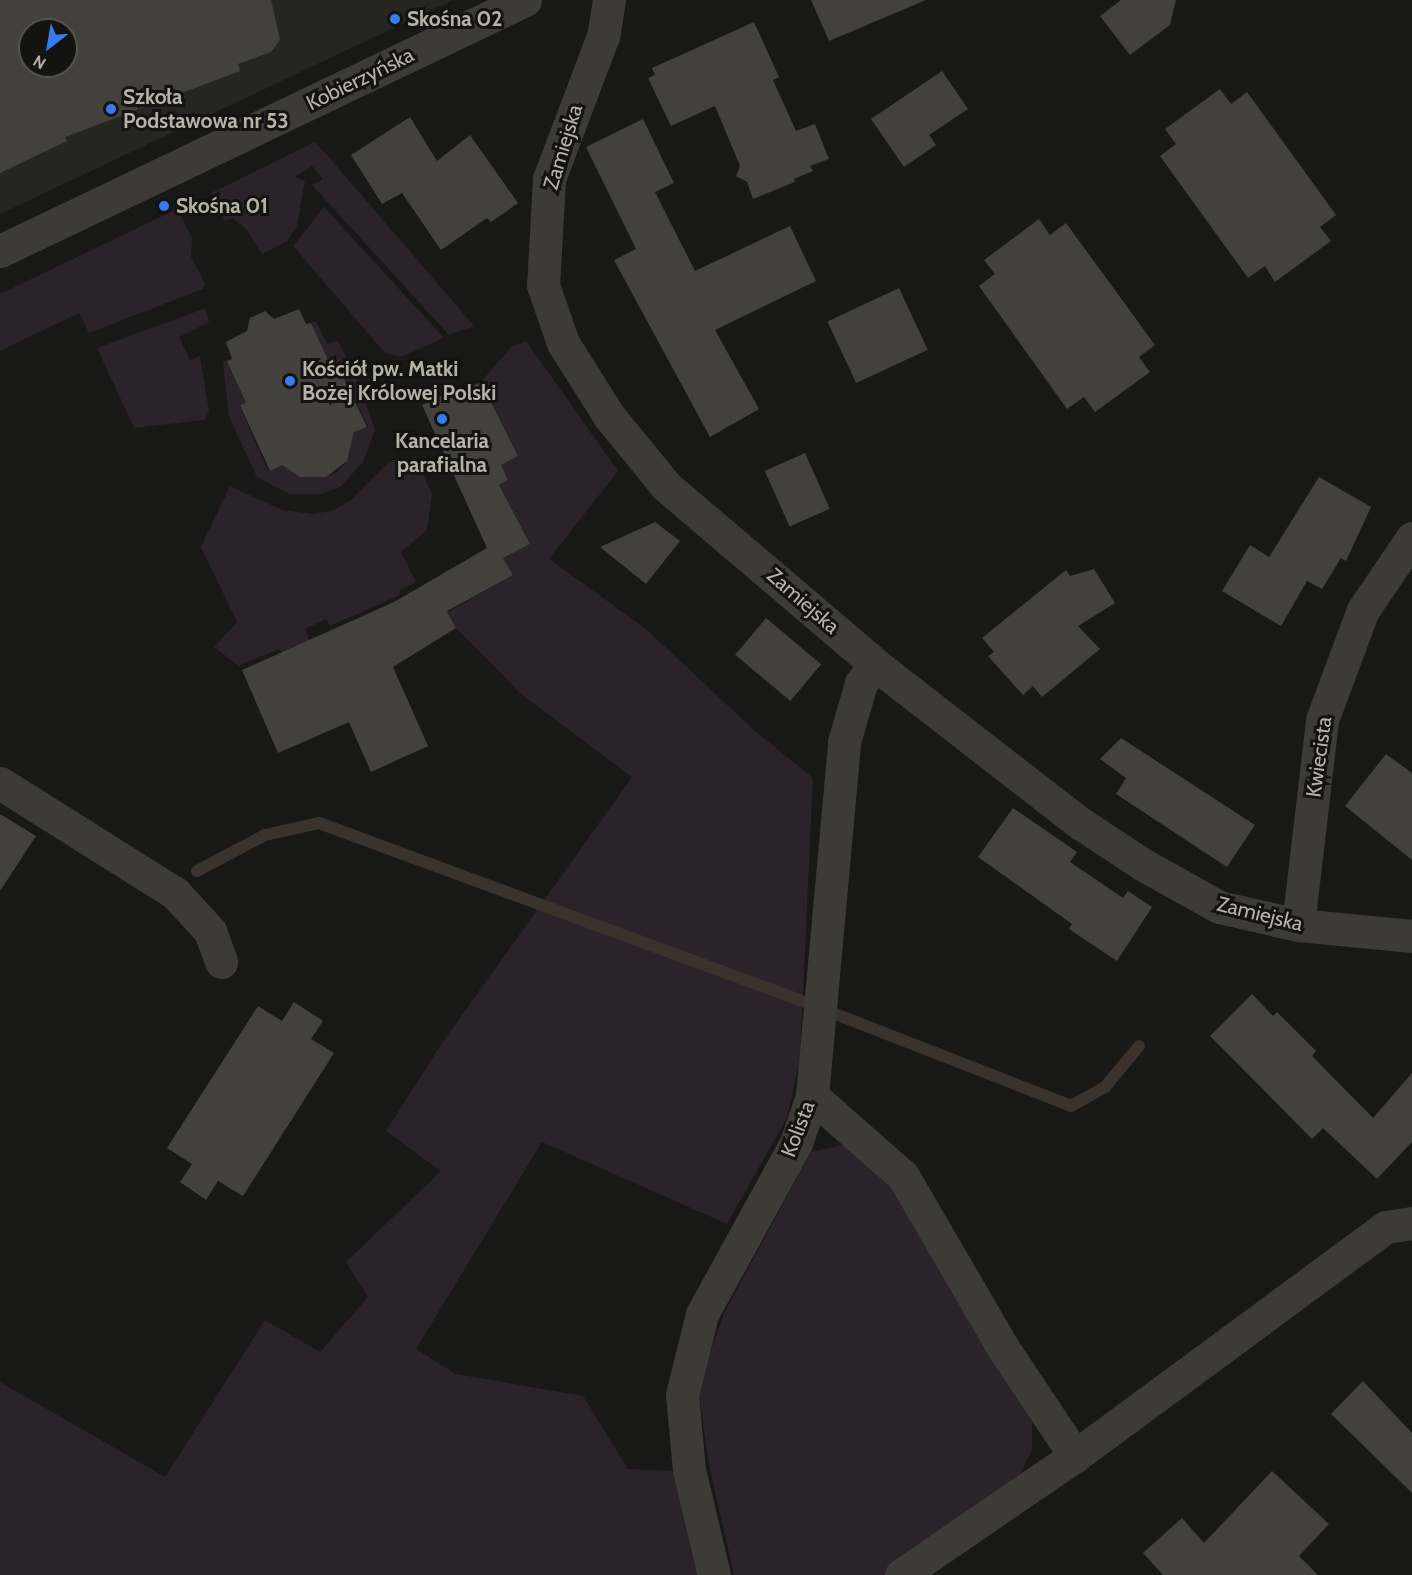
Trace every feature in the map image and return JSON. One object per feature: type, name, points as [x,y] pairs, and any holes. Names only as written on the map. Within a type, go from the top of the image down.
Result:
[{"type":"street","name":"Kobierzyńska","points":[[0,251],[525,0]]},
{"type":"street","name":"Zamiejska","points":[[609,0],[603,36],[549,179],[543,285],[563,343],[609,416],[666,486],[876,665],[1080,823],[1142,864],[1219,907],[1298,926],[1412,936]]},
{"type":"street","name":"Kwiecista","points":[[1298,926],[1322,720],[1363,610],[1412,538]]},
{"type":"street","name":"Kolista","points":[[714,1575],[689,1470],[682,1395],[702,1314],[796,1143],[812,1096],[844,742],[861,683],[876,665]]},
{"type":"street","points":[[0,783],[175,893],[210,931],[221,962]]},
{"type":"street","points":[[812,1096],[903,1176],[1003,1348],[1075,1456]]},
{"type":"street","points":[[902,1575],[1075,1456],[1386,1227],[1412,1224]]},
{"type":"shaded area","name":"Szkoła Podstawowa nr 53","points":[[0,0],[453,0],[0,214]]},
{"type":"shaded area","points":[[315,142],[474,326],[449,335],[312,185],[323,179],[312,166],[295,177],[305,181],[297,226],[287,241],[262,254],[247,230],[233,218],[225,221],[211,193]]},
{"type":"shaded area","points":[[324,207],[444,338],[401,357],[385,353],[293,246]]},
{"type":"shaded area","points":[[177,209],[192,238],[191,257],[205,283],[203,289],[89,333],[79,313],[0,351],[0,294]]},
{"type":"shaded area","points":[[206,308],[209,322],[179,337],[190,360],[200,356],[209,411],[204,420],[134,428],[97,348]]},
{"type":"shaded area","points":[[316,321],[327,344],[338,340],[359,384],[375,430],[363,462],[340,487],[321,494],[289,494],[257,477],[229,417],[223,363],[227,361],[246,403],[240,406],[268,471],[282,465],[300,477],[335,474],[347,461],[354,432],[368,426],[336,362],[330,364],[311,323]]},
{"type":"shaded area","points":[[526,341],[618,471],[549,559],[646,629],[754,730],[813,778],[800,1058],[787,1118],[727,1224],[542,1142],[416,1349],[456,1374],[583,1396],[628,1469],[676,1471],[699,1575],[0,1575],[0,1382],[165,1477],[265,1320],[320,1352],[368,1297],[346,1262],[441,1171],[386,1131],[444,1040],[632,777],[521,694],[456,628],[448,612],[513,575],[503,558],[530,544],[499,485],[501,465],[518,456],[481,382],[511,347]]},
{"type":"shaded area","points":[[402,457],[418,463],[432,494],[427,530],[401,552],[416,582],[399,591],[400,595],[330,626],[326,619],[305,629],[311,644],[284,655],[279,649],[239,666],[214,647],[237,622],[201,547],[230,486],[282,510],[314,514],[334,510],[351,500],[389,462]]},
{"type":"shaded area","points":[[843,1145],[869,1161],[899,1192],[1032,1418],[1032,1450],[1016,1483],[885,1575],[734,1575],[709,1465],[698,1387],[724,1313],[811,1152]]},
{"type":"building","points":[[0,0],[271,0],[280,40],[271,52],[238,64],[240,71],[65,137],[67,141],[0,173]]},
{"type":"building","points":[[811,0],[926,0],[829,41]]},
{"type":"building","points":[[1121,0],[1176,0],[1170,25],[1130,55],[1100,16]]},
{"type":"building","points":[[754,22],[779,77],[773,80],[796,131],[815,124],[829,159],[810,166],[813,171],[794,179],[795,182],[753,199],[747,182],[736,176],[740,166],[715,106],[671,126],[648,78],[655,75],[652,68]]},
{"type":"building","points":[[942,71],[968,109],[929,135],[936,145],[904,167],[871,119]]},
{"type":"building","points":[[1220,89],[1231,104],[1247,92],[1336,215],[1320,227],[1331,241],[1275,282],[1265,266],[1248,278],[1160,156],[1176,144],[1165,129]]},
{"type":"building","points":[[410,117],[437,161],[470,135],[518,203],[491,222],[487,218],[441,250],[402,193],[382,204],[351,155]]},
{"type":"building","points":[[643,119],[674,183],[655,192],[695,271],[790,226],[816,281],[715,330],[759,409],[710,437],[614,260],[636,249],[586,147]]},
{"type":"building","points":[[1039,219],[1050,235],[1066,223],[1155,345],[1139,357],[1150,372],[1095,412],[1084,397],[1067,409],[979,286],[995,274],[984,260]]},
{"type":"building","points":[[899,288],[928,350],[856,383],[827,321]]},
{"type":"building","name":"Kościół pw. Matki Bożej Królowej Polski","points":[[299,309],[306,324],[311,323],[330,364],[336,362],[367,427],[354,432],[347,461],[326,477],[300,477],[282,465],[270,471],[240,405],[246,403],[227,361],[232,359],[226,342],[247,331],[250,318],[265,311],[274,319]]},
{"type":"building","points":[[481,382],[518,456],[501,465],[508,480],[499,485],[530,544],[503,558],[513,575],[447,611],[456,628],[393,667],[428,746],[371,772],[349,722],[278,753],[242,670],[394,602],[487,548],[422,405],[462,386],[464,390]]},
{"type":"building","points":[[805,453],[830,509],[790,527],[765,471]]},
{"type":"building","points":[[1319,477],[1371,507],[1346,561],[1341,558],[1322,589],[1307,581],[1281,626],[1222,591],[1250,545],[1269,557]]},
{"type":"building","points":[[655,522],[680,541],[646,584],[600,547]]},
{"type":"building","points":[[1094,569],[1115,603],[1078,626],[1100,649],[1042,697],[1033,686],[1023,695],[988,656],[994,652],[982,638],[1066,570],[1070,576]]},
{"type":"building","points":[[766,618],[821,664],[790,701],[735,655]]},
{"type":"building","points":[[1121,738],[1255,825],[1227,867],[1116,794],[1126,778],[1100,759]]},
{"type":"building","points":[[1386,754],[1412,773],[1412,860],[1345,806]]},
{"type":"building","points":[[1013,808],[1077,852],[1070,862],[1123,898],[1128,891],[1152,907],[1117,961],[1069,929],[1072,924],[978,857]]},
{"type":"building","points":[[0,814],[36,836],[0,891]]},
{"type":"building","points":[[1252,994],[1273,1016],[1277,1012],[1316,1051],[1312,1056],[1373,1118],[1412,1073],[1412,1142],[1377,1179],[1323,1128],[1312,1139],[1210,1036]]},
{"type":"building","points":[[294,1002],[323,1021],[311,1039],[334,1053],[243,1196],[218,1181],[206,1200],[180,1182],[192,1164],[167,1148],[258,1006],[282,1021]]},
{"type":"building","points":[[1363,1381],[1412,1433],[1412,1493],[1331,1414]]},
{"type":"building","points":[[1272,1471],[1329,1524],[1299,1556],[1318,1575],[1163,1575],[1143,1553],[1182,1518],[1204,1543]]},
{"type":"waterway","points":[[197,871],[265,835],[319,823],[797,999],[1071,1106],[1105,1087],[1139,1046]]},
{"type":"place","name":"Skośna 02","points":[[395,19]]},
{"type":"place","name":"Szkoła Podstawowa nr 53","points":[[111,109]]},
{"type":"place","name":"Skośna 01","points":[[164,206]]},
{"type":"place","name":"Kościół pw. Matki Bożej Królowej Polski","points":[[290,381]]},
{"type":"place","name":"Kancelaria parafialna","points":[[442,419]]}]
